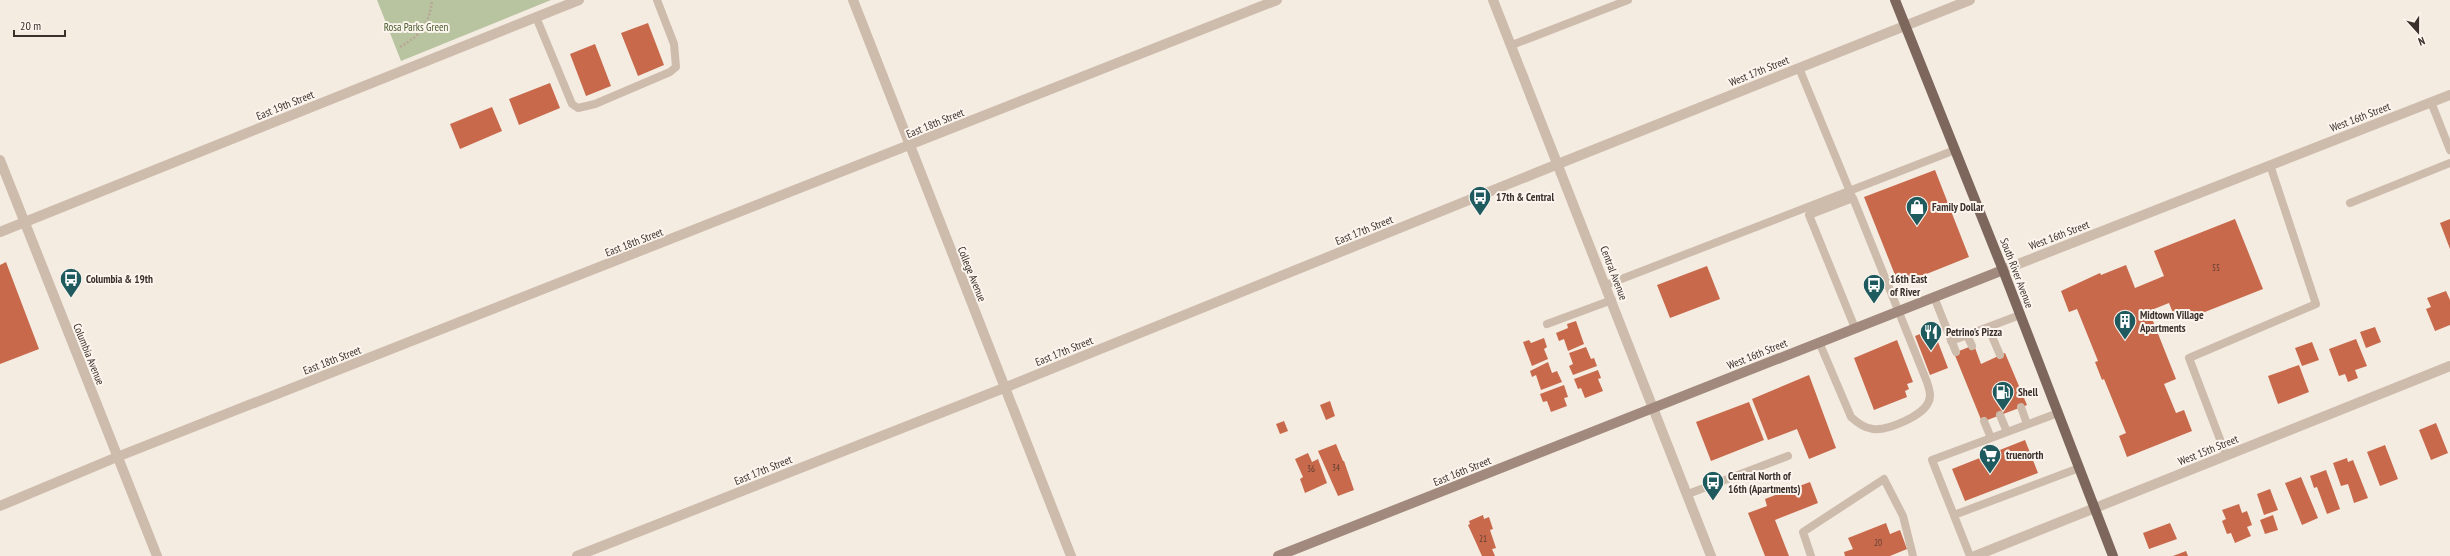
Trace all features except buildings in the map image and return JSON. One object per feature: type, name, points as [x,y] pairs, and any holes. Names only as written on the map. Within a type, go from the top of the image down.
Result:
[{"type":"main road","name":"South River Avenue","points":[[1895,0],[1956,150],[2113,556]]},
{"type":"main road","name":"West 16th Street","points":[[1654,408],[2003,270]]},
{"type":"main road","name":"East 16th Street","points":[[1278,556],[1654,408]]},
{"type":"street","name":"East 19th Street","points":[[0,232],[579,0]]},
{"type":"street","name":"College Avenue","points":[[853,0],[1071,556]]},
{"type":"street","name":"East 18th Street","points":[[0,506],[117,457],[1277,0]]},
{"type":"street","name":"Central Avenue","points":[[1493,0],[1612,300],[1711,556]]},
{"type":"street","name":"West 17th Street","points":[[1558,164],[1970,0]]},
{"type":"street","name":"West 16th Street","points":[[2003,270],[2450,95]]},
{"type":"street","name":"Columbia Avenue","points":[[0,160],[157,556]]},
{"type":"street","name":"East 17th Street","points":[[577,556],[1004,388],[1558,164]]},
{"type":"street","name":"West 15th Street","points":[[1975,556],[2450,366]]},
{"type":"lane","points":[[536,17],[572,104],[578,108],[595,104],[670,72],[676,67],[674,44],[657,0]]},
{"type":"lane","points":[[1512,45],[1628,0]]},
{"type":"lane","points":[[1799,68],[1851,194],[1930,394],[1928,404],[1919,413],[1903,422],[1884,428],[1873,429],[1861,425],[1851,417],[1819,342]]},
{"type":"lane","points":[[2431,102],[2450,150]]},
{"type":"lane","points":[[1606,285],[1851,194],[1956,150]]},
{"type":"lane","points":[[2350,203],[2450,163]]},
{"type":"lane","points":[[2226,456],[2189,358],[2316,304],[2270,165]]},
{"type":"lane","points":[[1851,194],[1809,214],[1855,328]]},
{"type":"lane","points":[[1934,297],[1956,352]]},
{"type":"lane","points":[[1547,324],[1612,300]]},
{"type":"lane","points":[[1951,341],[2020,315]]},
{"type":"lane","points":[[1988,327],[2000,355]]},
{"type":"lane","points":[[1967,335],[1972,346]]},
{"type":"lane","points":[[2021,407],[2027,424]]},
{"type":"lane","points":[[1970,556],[1932,460],[2058,413]]},
{"type":"lane","points":[[2000,415],[2007,432]]},
{"type":"lane","points":[[1984,421],[1991,438]]},
{"type":"lane","points":[[1688,494],[1788,456]]},
{"type":"lane","points":[[1954,515],[2079,468]]},
{"type":"lane","points":[[1811,556],[1803,532],[1884,479],[1903,516],[1913,556]]},
{"type":"path","points":[[400,47],[416,38],[422,31],[430,12],[432,0]]},
{"type":"green space","name":"Rosa Parks Green","points":[[377,0],[551,0],[401,61]]},
{"type":"place","name":"17th & Central","points":[[1480,216]]},
{"type":"place","name":"Family Dollar","points":[[1917,226]]},
{"type":"place","name":"Columbia & 19th","points":[[71,298]]},
{"type":"place","name":"16th East of River","points":[[1874,304]]},
{"type":"place","name":"Midtown Village Apartments","points":[[2125,340]]},
{"type":"place","name":"Petrino's Pizza","points":[[1931,352]]},
{"type":"place","name":"Shell","points":[[2003,412]]},
{"type":"place","name":"truenorth","points":[[1990,474]]},
{"type":"place","name":"Central North of 16th (Apartments)","points":[[1713,502]]}]
